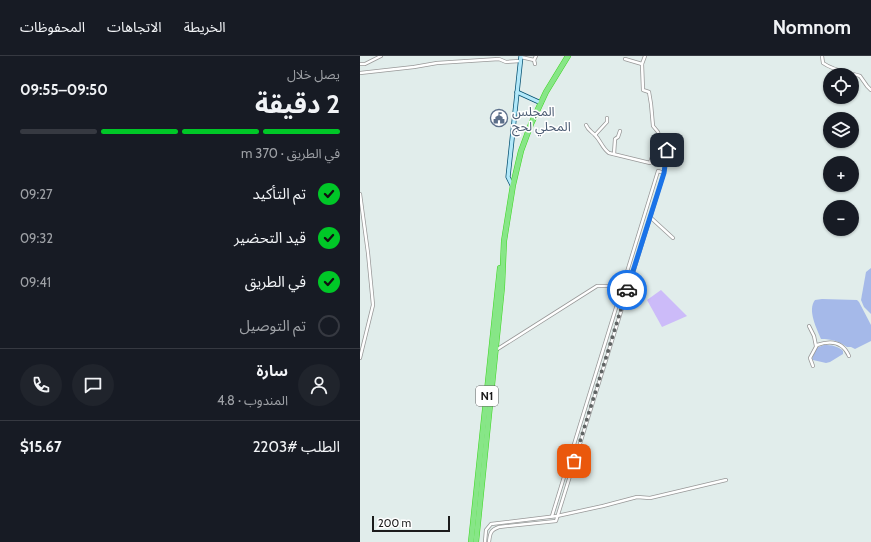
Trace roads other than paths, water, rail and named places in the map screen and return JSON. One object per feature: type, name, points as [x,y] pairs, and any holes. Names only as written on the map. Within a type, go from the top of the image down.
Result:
[{"type":"highway","name":"N1","points":[[476,542],[496,350],[504,251],[512,185],[526,137],[546,92],[568,56]]},
{"type":"highway","name":"N1","points":[[471,542],[500,269],[504,251]]},
{"type":"main road","points":[[512,185],[508,177],[521,58]]},
{"type":"main road","points":[[517,92],[541,103]]},
{"type":"street","points":[[360,64],[365,64],[381,56]]},
{"type":"street","points":[[535,64],[534,60],[536,56]]},
{"type":"street","points":[[586,125],[600,141],[604,150],[609,153],[650,163],[659,136],[658,132],[653,126],[649,92],[643,90],[642,64],[645,56]]},
{"type":"street","points":[[822,56],[823,63],[828,66],[860,76],[866,86],[871,90]]},
{"type":"street","points":[[360,73],[437,63],[499,59],[506,62],[521,58],[534,60]]},
{"type":"street","points":[[625,59],[642,64]]},
{"type":"street","points":[[595,135],[607,122],[607,118]]},
{"type":"street","points":[[614,154],[615,138],[618,137],[620,131]]},
{"type":"street","points":[[489,542],[490,532],[499,527],[556,521],[664,173],[669,138]]},
{"type":"street","points":[[552,516],[658,171],[664,173]]},
{"type":"street","points":[[360,194],[373,305],[360,358]]},
{"type":"street","points":[[650,217],[673,238]]},
{"type":"street","points":[[496,350],[597,286],[609,286],[621,292]]},
{"type":"street","points":[[809,326],[814,336],[816,347]]},
{"type":"street","points":[[813,366],[810,358],[816,347],[821,344],[835,343],[842,346],[846,350],[848,356]]},
{"type":"street","points":[[485,542],[486,530],[491,524],[557,516],[637,497],[650,498],[726,480]]},
{"type":"place","name":"المجلس المحلي لحج","points":[[499,118]]}]
